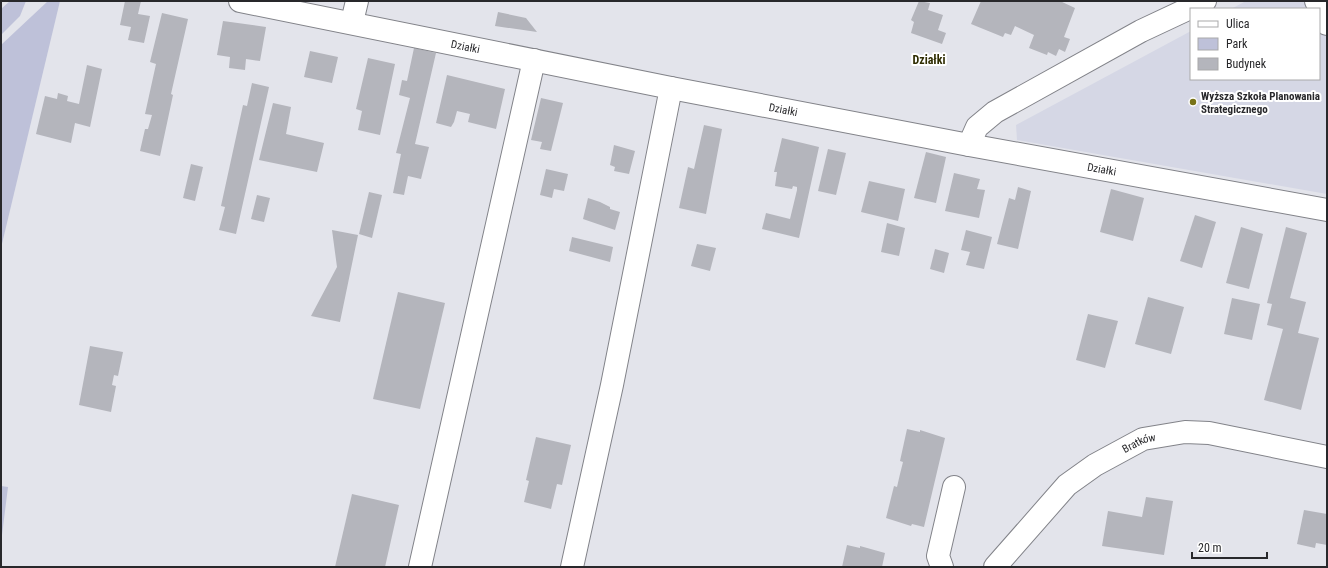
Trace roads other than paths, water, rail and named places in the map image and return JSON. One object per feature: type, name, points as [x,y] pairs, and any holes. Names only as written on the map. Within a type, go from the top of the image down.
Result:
[{"type":"street","name":"Działki","points":[[240,1],[352,22],[671,88],[969,145],[1327,210]]},
{"type":"street","points":[[352,22],[357,1]]},
{"type":"street","points":[[1190,8],[1205,1]]},
{"type":"street","points":[[969,145],[978,127],[995,112],[1141,31],[1190,8]]},
{"type":"street","points":[[1320,9],[1327,24]]},
{"type":"street","points":[[420,567],[534,60]]},
{"type":"street","points":[[572,567],[613,377],[671,88]]},
{"type":"street","name":"Bratków","points":[[995,567],[1067,485],[1095,465],[1143,439],[1184,432],[1209,433],[1327,458]]},
{"type":"street","points":[[942,567],[938,556],[954,487]]},
{"type":"place","name":"Wyższa Szkoła Planowania Strategicznego","points":[[1193,102]]},
{"type":"district","name":"Działki","points":[[929,60]]}]
